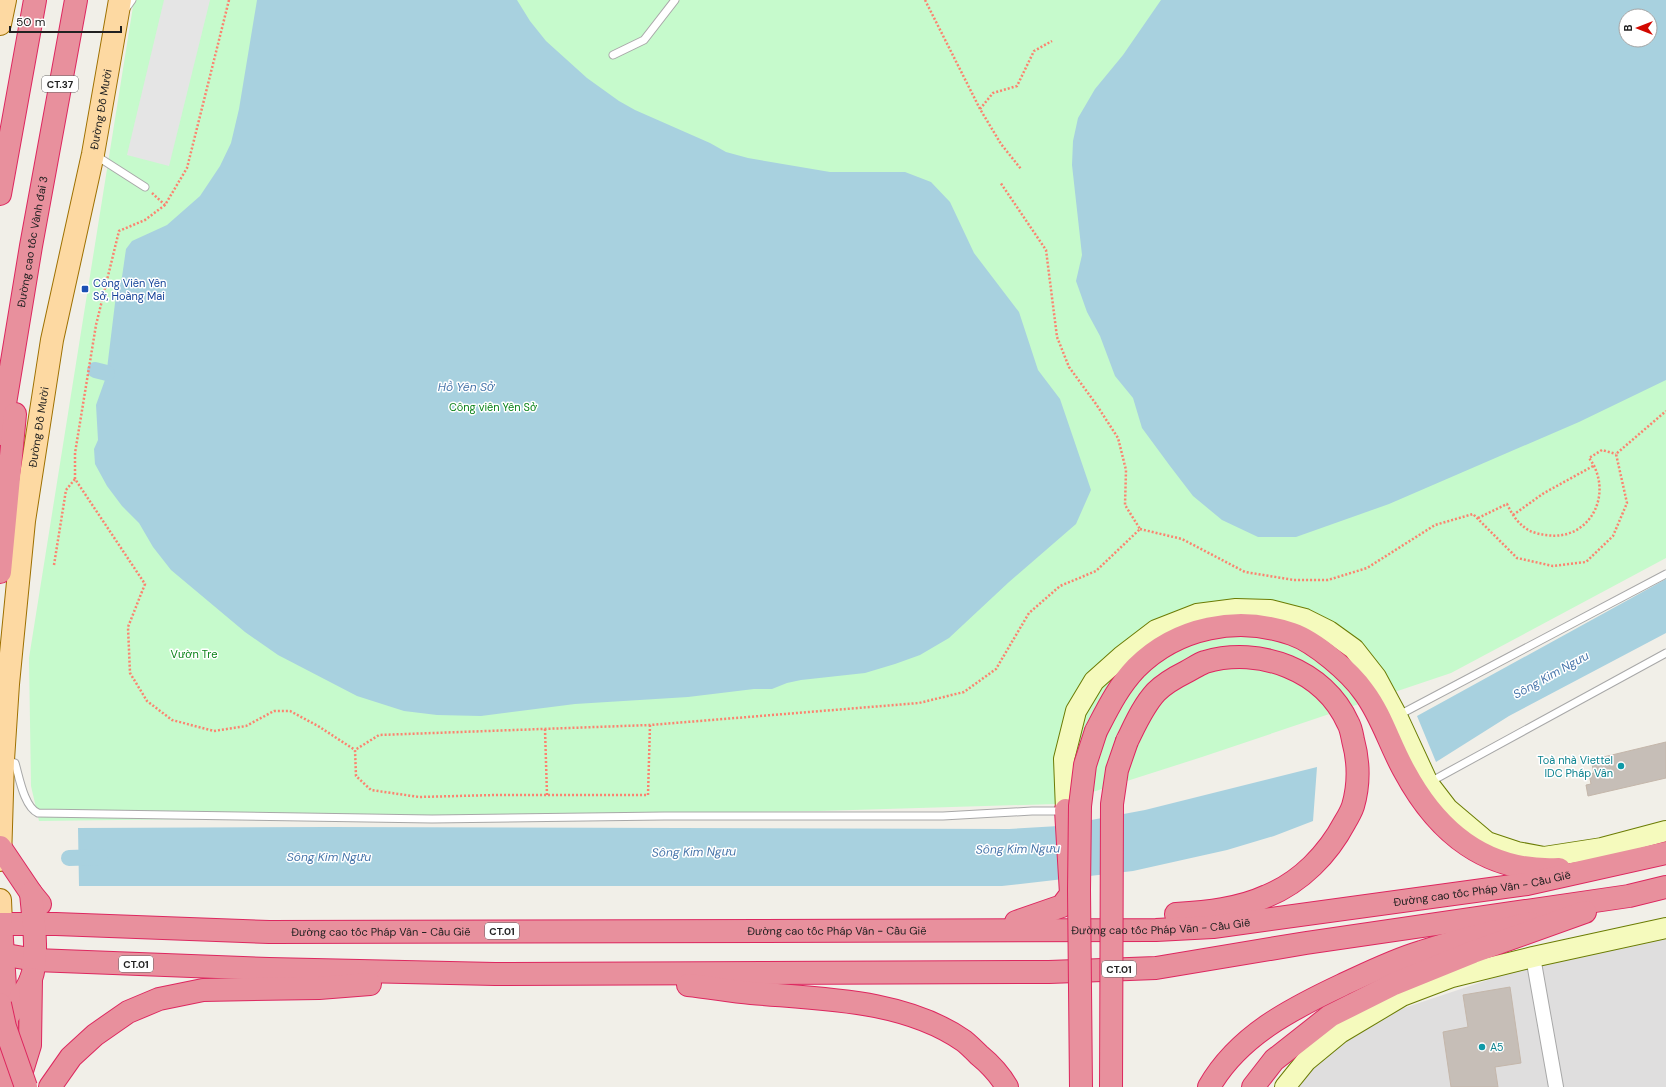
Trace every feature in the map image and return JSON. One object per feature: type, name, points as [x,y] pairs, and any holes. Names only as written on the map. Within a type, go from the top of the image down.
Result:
[{"type":"highway","points":[[0,194],[35,0]]},
{"type":"highway","name":"Đường cao tốc Vành đai 3","points":[[19,315],[76,0]]},
{"type":"highway","points":[[0,572],[20,363],[19,315]]},
{"type":"highway","name":"CT.37","points":[[0,434],[19,315]]},
{"type":"highway","points":[[1081,1087],[1079,890],[1080,806],[1084,765],[1096,731],[1114,695],[1137,668],[1161,648],[1192,632],[1226,625],[1261,626],[1293,634],[1320,649],[1342,668],[1364,691],[1378,716],[1404,772],[1430,811],[1465,844],[1483,856],[1506,864],[1547,870],[1614,865]]},
{"type":"highway","points":[[948,931],[1050,918],[1130,917],[1224,909],[1268,896],[1292,882],[1310,868],[1326,852],[1340,831],[1352,808],[1358,783],[1356,751],[1349,724],[1339,707],[1326,691],[1307,676],[1287,664],[1258,658],[1229,658],[1204,662],[1177,676],[1156,692],[1126,741],[1117,770],[1112,804],[1111,1087]]},
{"type":"highway","points":[[1016,922],[1062,906],[1070,894],[1066,816]]},
{"type":"highway","points":[[0,847],[31,893],[56,924]]},
{"type":"highway","name":"Đường cao tốc Pháp Vân - Cầu Giẽ","points":[[1,924],[34,923],[269,932],[1156,930],[1214,927],[1527,884],[1666,853]]},
{"type":"highway","name":"CT.01","points":[[1,956],[12,956],[33,970],[269,970],[495,974],[603,974],[1049,972],[1156,968],[1306,943],[1629,896],[1666,887]]},
{"type":"highway","points":[[17,1087],[30,1045],[34,923],[31,893]]},
{"type":"highway","points":[[1209,1087],[1232,1056],[1265,1027],[1290,1011],[1370,971],[1421,952],[1629,896]]},
{"type":"highway","points":[[1254,1087],[1274,1060],[1330,1016],[1402,981],[1473,952],[1629,896]]},
{"type":"highway","points":[[1,924],[3,1011],[8,1087]]},
{"type":"highway","points":[[26,1087],[5,1027],[3,1011],[33,970]]},
{"type":"highway","points":[[50,1087],[71,1057],[94,1035],[128,1012],[159,999],[203,990],[319,988],[495,974]]},
{"type":"highway","points":[[603,974],[748,992],[827,999],[904,1012],[936,1026],[964,1041],[988,1062],[1007,1087]]},
{"type":"main road","points":[[0,24],[5,0]]},
{"type":"main road","name":"Đường Đỗ Mười","points":[[0,860],[5,667],[24,521],[52,340],[93,154],[120,0]]},
{"type":"main road","points":[[0,900],[1,924]]},
{"type":"street","points":[[1066,816],[1064,760],[1076,712],[1094,682],[1122,656],[1156,630],[1197,614],[1236,609],[1270,610],[1305,619],[1329,630],[1354,649],[1376,677],[1397,716],[1428,784],[1448,809],[1487,842],[1517,852],[1544,857],[1602,848],[1666,831]]},
{"type":"street","points":[[1285,1087],[1306,1061],[1340,1033],[1402,996],[1452,977],[1533,957],[1666,928]]},
{"type":"street","points":[[1533,957],[1556,1087]]},
{"type":"lane","points":[[116,24],[132,0]]},
{"type":"lane","points":[[613,55],[644,40],[675,0]]},
{"type":"lane","points":[[93,154],[145,186]]},
{"type":"lane","points":[[1397,716],[1666,574]]},
{"type":"lane","points":[[1428,784],[1666,653]]},
{"type":"lane","points":[[3,760],[15,763],[28,804],[33,811],[38,814],[432,819],[664,816],[943,816],[1032,811],[1066,816]]},
{"type":"path","points":[[229,0],[187,168],[165,205],[145,220],[119,231],[96,325],[75,453],[75,479],[145,584],[128,627],[130,673],[147,701],[172,720],[214,731],[246,726],[274,711],[290,711],[318,726],[355,750]]},
{"type":"path","points":[[925,0],[980,110],[1001,144],[1021,168]]},
{"type":"path","points":[[980,110],[993,93],[1017,86],[1034,51],[1052,41]]},
{"type":"path","points":[[1000,182],[1046,250],[1057,337],[1069,367],[1096,404],[1118,438],[1126,470],[1125,505],[1140,529],[1182,539],[1245,572],[1294,580],[1328,580],[1367,568],[1435,525],[1473,514],[1517,558],[1553,566],[1586,562],[1613,536],[1627,503],[1616,454]]},
{"type":"path","points":[[145,186],[165,205]]},
{"type":"path","points":[[1616,454],[1666,411]]},
{"type":"path","points":[[1478,518],[1507,504],[1513,515],[1523,527],[1538,534],[1554,536],[1570,533],[1584,525],[1594,512],[1600,498],[1600,481],[1594,465],[1589,458],[1602,450],[1616,454]]},
{"type":"path","points":[[1513,515],[1544,493],[1594,465]]},
{"type":"path","points":[[54,565],[66,490],[75,479]]},
{"type":"path","points":[[355,750],[379,735],[650,725],[919,703],[964,692],[996,669],[1030,612],[1060,586],[1096,571],[1140,529]]},
{"type":"path","points":[[355,750],[356,776],[371,790],[419,797],[648,795],[650,725]]},
{"type":"path","points":[[545,729],[547,795]]},
{"type":"shaded area","points":[[164,0],[210,0],[169,166],[127,155]]},
{"type":"shaded area","points":[[1666,934],[1666,1087],[1297,1087],[1329,1033],[1545,961]]},
{"type":"green space","name":"Công viên Yên Sở","points":[[134,0],[1666,0],[1666,558],[1451,673],[1202,757],[1055,804],[820,811],[39,821],[31,786],[29,658]]},
{"type":"water","name":"Hồ Yên Sở","points":[[257,0],[517,0],[530,21],[546,41],[587,78],[619,101],[635,110],[710,143],[726,152],[748,158],[830,172],[905,172],[931,182],[950,202],[974,253],[1019,312],[1038,370],[1060,399],[1091,490],[1076,524],[1009,582],[949,638],[920,655],[865,673],[801,680],[787,683],[772,689],[754,689],[688,697],[575,704],[481,716],[437,715],[404,711],[357,696],[278,655],[245,632],[171,570],[153,547],[139,523],[122,506],[107,486],[95,464],[94,449],[98,440],[96,405],[106,377],[116,295],[122,277],[126,249],[132,241],[167,225],[200,196],[220,166],[231,143],[239,109]]},
{"type":"water","points":[[1161,0],[1666,0],[1666,380],[1579,422],[1389,504],[1296,537],[1258,537],[1222,520],[1193,496],[1142,428],[1133,398],[1115,376],[1100,336],[1087,312],[1076,281],[1082,255],[1072,165],[1073,141],[1078,118],[1095,89],[1123,55]]},
{"type":"water","points":[[1666,579],[1666,633],[1509,716],[1436,762],[1417,716]]},
{"type":"water","name":"Sông Kim Ngưu","points":[[1317,767],[1313,821],[1274,836],[1227,850],[1133,871],[1002,886],[79,886],[78,828],[329,827],[1009,829],[1059,826],[1145,810]]},
{"type":"building","name":"Toà nhà Viettel IDC Pháp Vân","points":[[1666,742],[1666,778],[1588,796],[1586,785],[1591,784],[1589,774],[1594,773],[1591,760]]},
{"type":"building","name":"A5","points":[[1510,987],[1521,1063],[1495,1067],[1498,1087],[1451,1087],[1443,1032],[1468,1027],[1463,995]]},
{"type":"waterway","points":[[95,370],[107,373]]},
{"type":"waterway","name":"Sông Kim Ngưu","points":[[69,858],[100,857]]},
{"type":"place","name":"Công Viên Yên Sở, Hoàng Mai","points":[[85,289]]},
{"type":"place","name":"Toà nhà Viettel IDC Pháp Vân","points":[[1621,766]]},
{"type":"place","name":"A5","points":[[1482,1047]]},
{"type":"park label","name":"Vườn Tre","points":[[194,654]]}]
